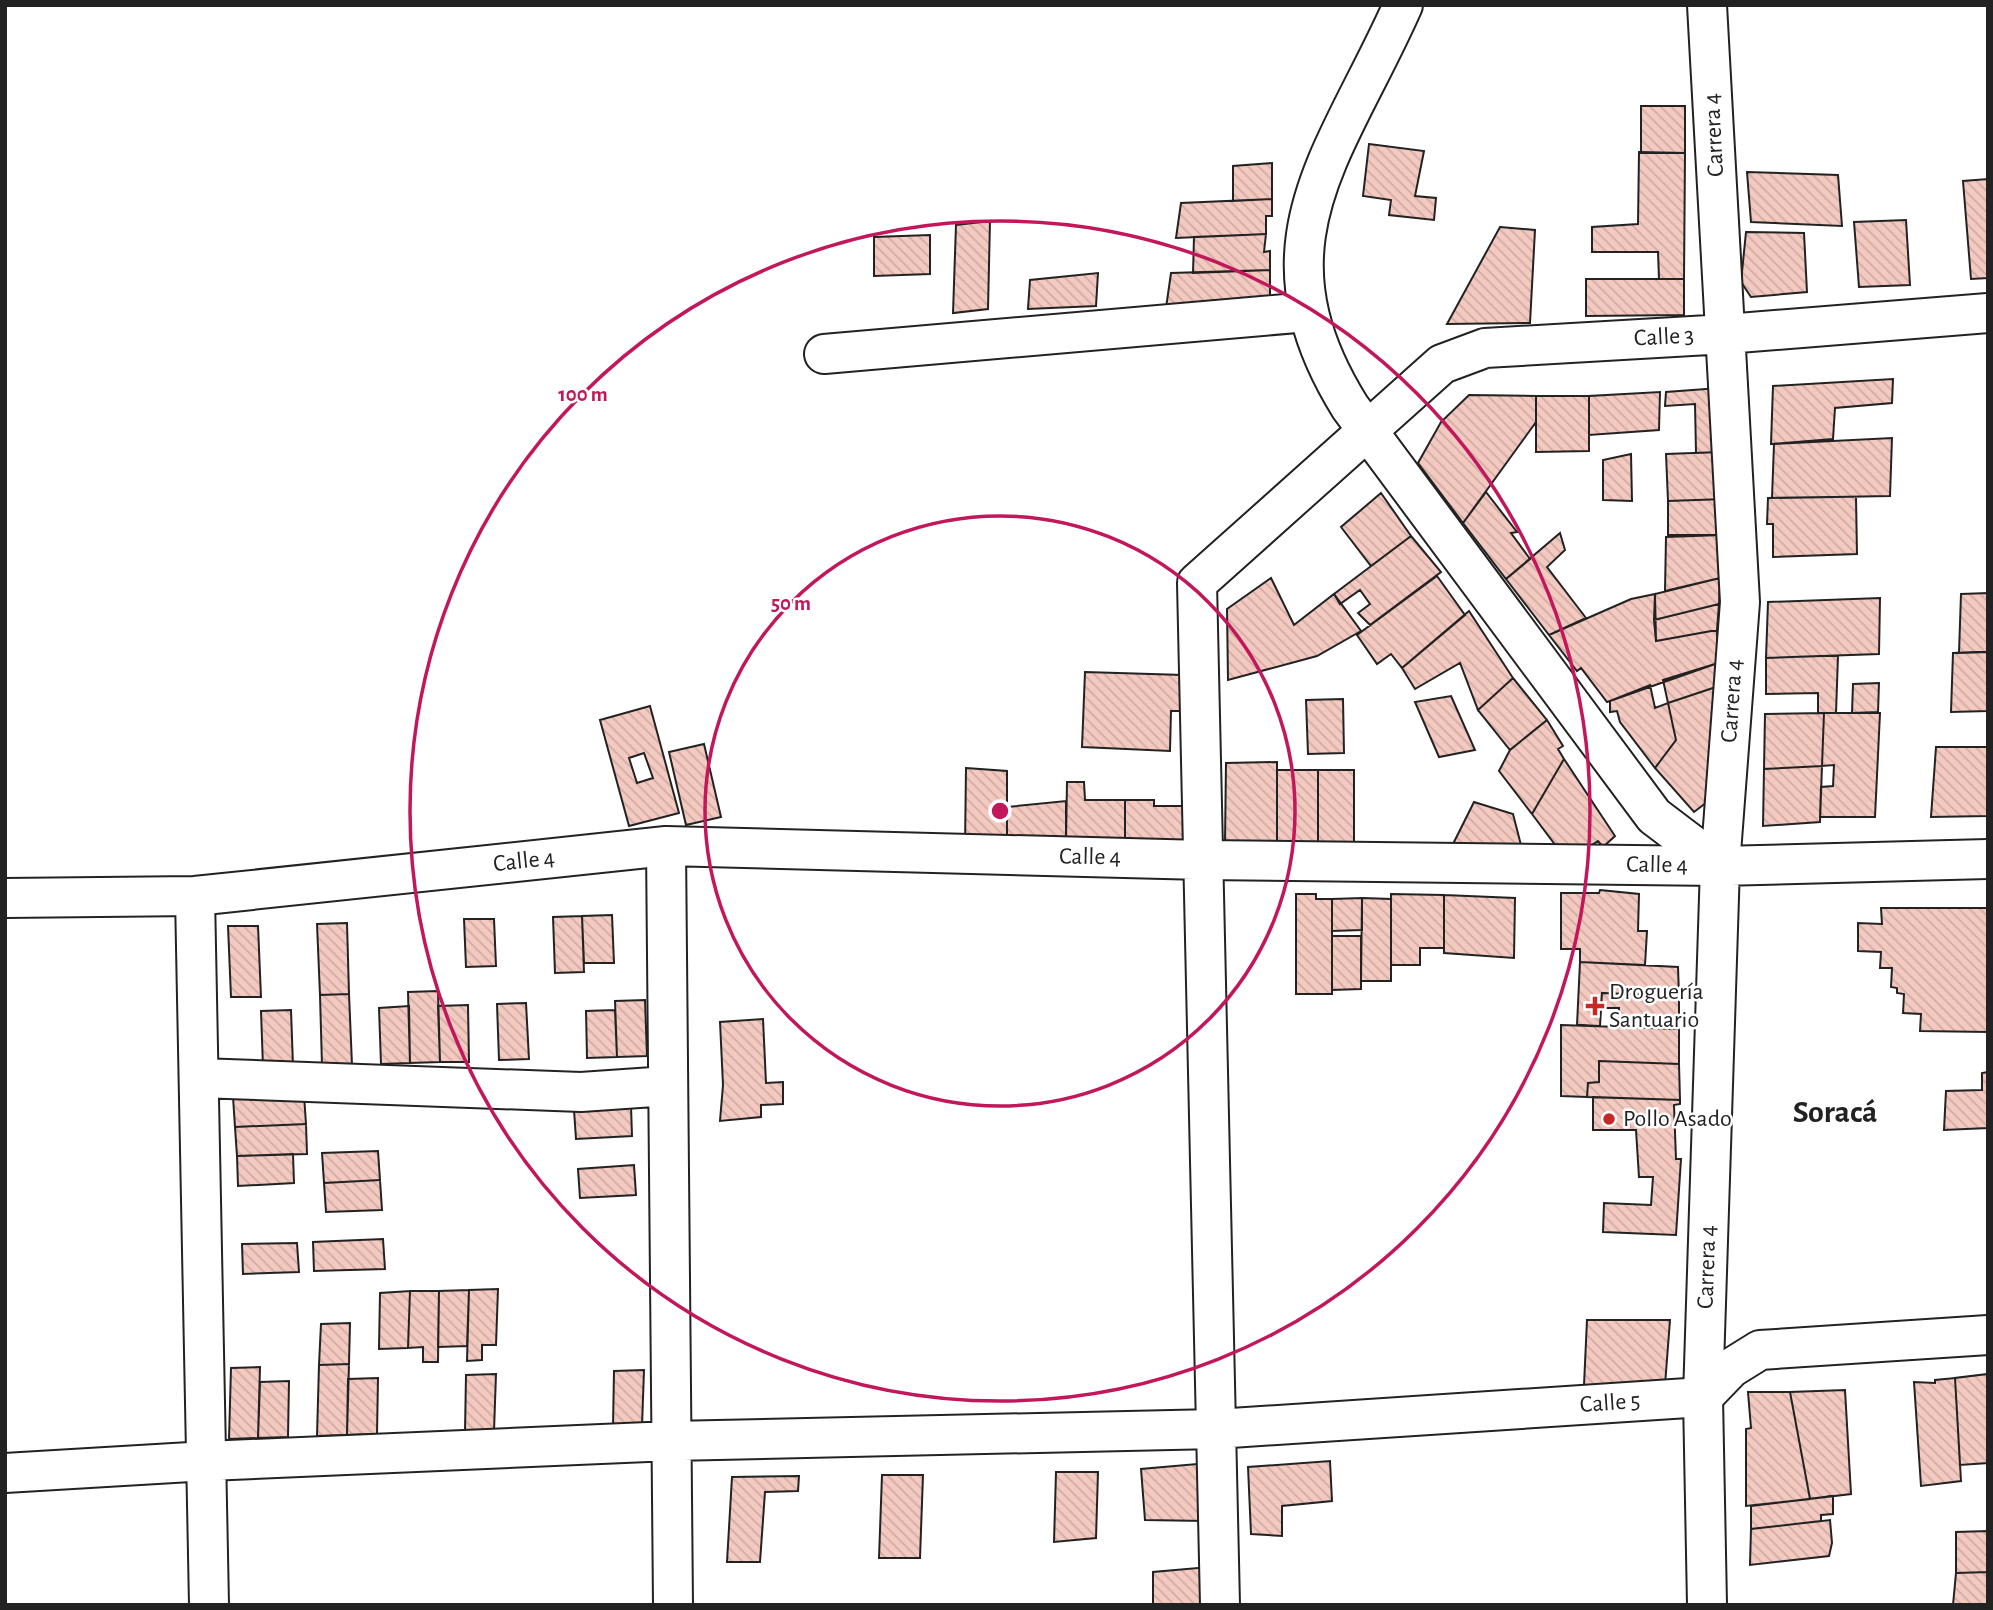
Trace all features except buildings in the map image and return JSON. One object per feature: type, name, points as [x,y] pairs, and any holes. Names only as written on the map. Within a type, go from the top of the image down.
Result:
[{"type":"street","points":[[1403,5],[1336,137],[1315,190],[1305,237],[1304,270],[1308,312],[1332,378],[1654,816],[1720,866]]},
{"type":"street","name":"Carrera 4","points":[[1707,5],[1740,602],[1720,866],[1703,1396],[1707,1605]]},
{"type":"street","points":[[824,354],[1308,312]]},
{"type":"street","name":"Calle 3","points":[[1220,1605],[1197,583],[1442,364],[1485,348],[1726,334],[1988,313]]},
{"type":"street","points":[[666,846],[673,1605]]},
{"type":"street","name":"Calle 4","points":[[5,898],[195,896],[666,846],[1203,860],[1720,866],[1988,859]]},
{"type":"street","points":[[195,896],[209,1605]]},
{"type":"street","points":[[199,1077],[581,1092],[668,1086]]},
{"type":"street","points":[[1703,1396],[1731,1368],[1760,1350],[1988,1335]]},
{"type":"street","name":"Calle 5","points":[[5,1474],[207,1461],[671,1441],[1216,1429],[1703,1396]]},
{"type":"place","name":"Droguería Santuario","points":[[1595,1006]]},
{"type":"place","name":"Pollo Asado","points":[[1609,1119]]},
{"type":"district","name":"Soracá","points":[[1835,1112]]}]
